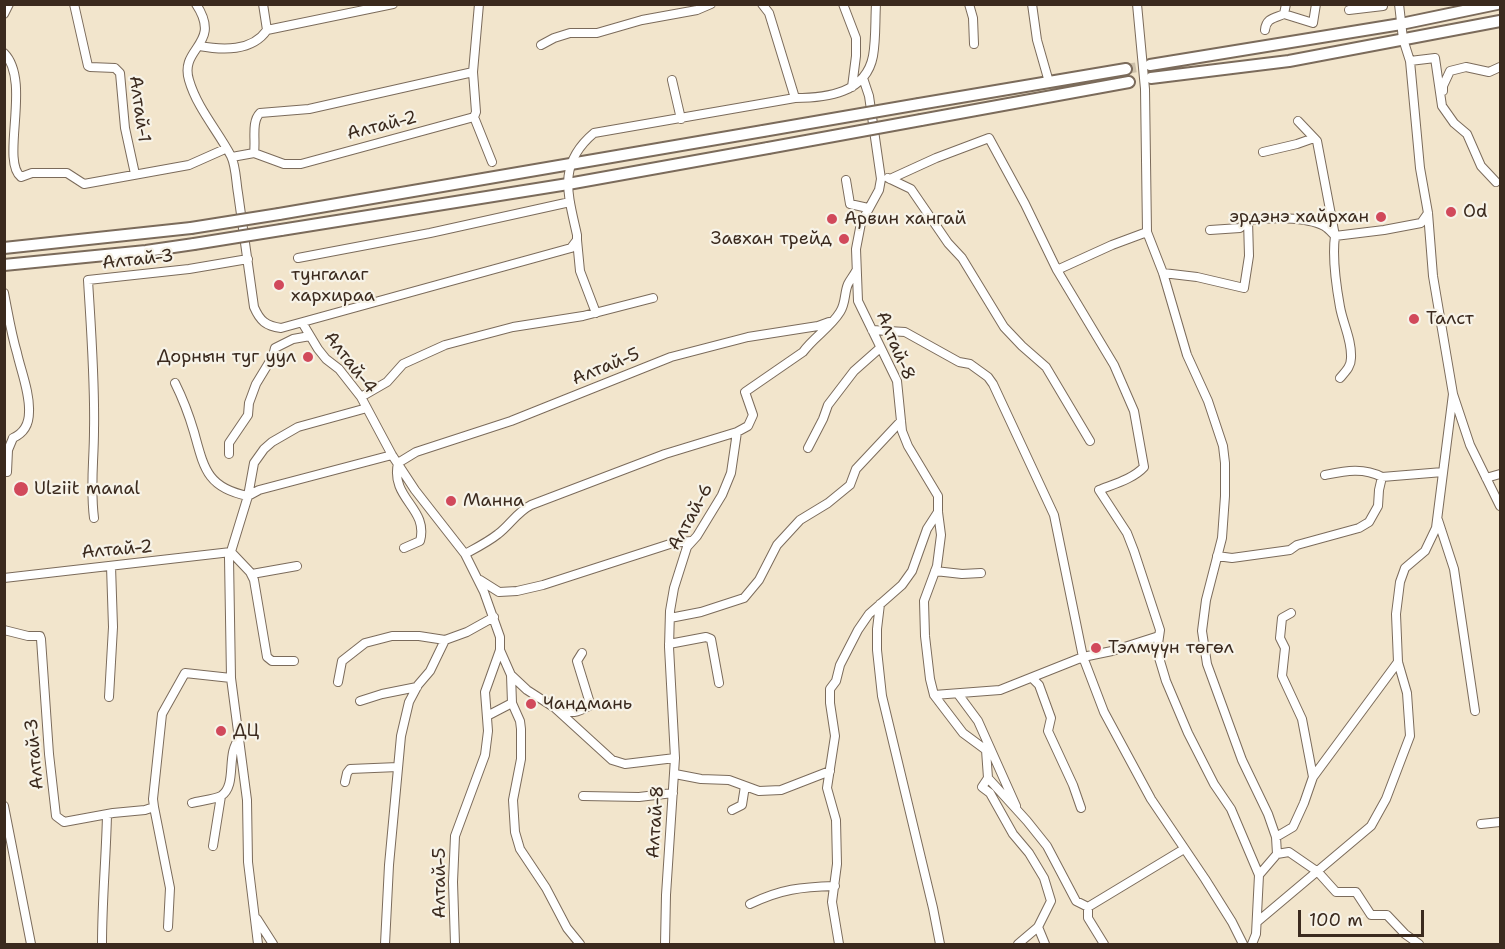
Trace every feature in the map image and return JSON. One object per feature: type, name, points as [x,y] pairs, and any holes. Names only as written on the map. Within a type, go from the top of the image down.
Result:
[{"type":"main road","points":[[1150,65],[1401,24],[1497,4]]},
{"type":"main road","points":[[1151,78],[1289,61],[1500,21]]},
{"type":"main road","points":[[4,248],[190,228],[279,214],[1126,69]]},
{"type":"main road","points":[[4,265],[146,251],[568,184],[1129,82]]},
{"type":"street","points":[[4,14],[9,4]]},
{"type":"street","name":"Алтай-1","points":[[74,4],[88,66],[115,69],[120,73],[125,128],[135,174]]},
{"type":"street","points":[[196,4],[206,23],[205,35],[191,57],[188,78],[197,99],[232,158],[254,307],[259,318],[268,326],[281,328],[303,324],[571,248],[577,240]]},
{"type":"street","points":[[199,46],[219,49],[251,44],[263,36],[267,30],[263,4]]},
{"type":"street","points":[[267,30],[393,4]]},
{"type":"street","points":[[479,4],[473,72],[476,112],[474,117],[492,162]]},
{"type":"street","points":[[541,45],[570,33],[597,33],[642,20],[697,10],[711,4]]},
{"type":"street","points":[[762,4],[769,13],[795,98]]},
{"type":"street","points":[[843,4],[856,38],[852,87]]},
{"type":"street","points":[[596,313],[580,272],[578,235],[570,202],[568,184],[570,164],[575,153],[594,133],[795,98],[817,98],[839,94],[863,78],[874,54],[876,4]]},
{"type":"street","points":[[969,4],[973,18],[974,44]]},
{"type":"street","points":[[1032,4],[1037,40],[1049,82]]},
{"type":"street","points":[[1137,4],[1145,89],[1148,232],[1163,273],[1187,355],[1208,401],[1223,446],[1225,496],[1222,538],[1206,600],[1202,631],[1207,664],[1242,760],[1268,814],[1276,837],[1277,854]]},
{"type":"street","points":[[1284,14],[1286,4]]},
{"type":"street","points":[[1265,30],[1266,23],[1284,14],[1313,22],[1316,4]]},
{"type":"street","points":[[1349,10],[1383,6],[1383,4]]},
{"type":"street","points":[[1399,4],[1403,39],[1410,61],[1433,276],[1453,394],[1470,445],[1500,506]]},
{"type":"street","points":[[4,53],[13,66],[16,93],[13,162],[16,174],[21,177],[32,173],[67,173],[84,184],[189,165],[225,149]]},
{"type":"street","points":[[1410,61],[1435,58],[1442,106],[1454,123],[1467,134],[1481,166],[1496,182]]},
{"type":"street","points":[[1442,106],[1443,86],[1450,71],[1466,67],[1489,72],[1500,68]]},
{"type":"street","name":"Алтай-2","points":[[473,72],[309,109],[260,112],[256,116],[254,153],[284,164],[301,164],[474,117]]},
{"type":"street","name":"Алтай-8","points":[[863,78],[881,174],[879,190],[861,223],[856,249],[858,301],[897,381],[902,431],[908,446],[938,496],[941,535],[935,571],[924,600],[925,636],[934,694]]},
{"type":"street","points":[[672,80],[681,119]]},
{"type":"street","points":[[1298,121],[1317,141],[1335,236],[1340,307],[1348,334],[1351,359],[1348,369],[1340,378]]},
{"type":"street","points":[[890,178],[989,138],[1057,270],[1114,365],[1134,411],[1144,467],[1140,472],[1099,490],[1112,508],[1130,542],[1160,630],[1156,651],[1183,723],[1214,784],[1230,809],[1259,875],[1256,934],[1252,945]]},
{"type":"street","points":[[1263,152],[1274,151],[1314,138]]},
{"type":"street","points":[[232,158],[254,153]]},
{"type":"street","points":[[881,174],[911,189],[948,243],[962,258],[1004,327],[1046,367],[1090,441]]},
{"type":"street","points":[[846,180],[850,204],[868,208]]},
{"type":"street","points":[[298,258],[430,233],[570,202]]},
{"type":"street","points":[[1210,230],[1240,228],[1248,220],[1280,217],[1323,225],[1335,236],[1384,231],[1421,223],[1428,213]]},
{"type":"street","points":[[1163,273],[1197,277],[1244,288],[1250,256],[1248,220]]},
{"type":"street","points":[[1057,270],[1112,245],[1148,232]]},
{"type":"street","name":"Алтай-3","points":[[94,518],[91,490],[94,430],[88,280],[189,269],[248,259]]},
{"type":"street","name":"Алтай-6","points":[[675,774],[669,644],[670,618],[674,588],[687,547],[697,536],[722,495],[730,473],[737,432],[748,426],[753,415],[745,392],[804,352],[810,342],[833,321],[840,313],[848,285],[856,271]]},
{"type":"street","points":[[4,293],[28,399],[29,413],[26,427],[21,434],[9,437],[7,472]]},
{"type":"street","points":[[361,397],[387,382],[403,364],[445,345],[513,327],[596,313],[653,298]]},
{"type":"street","name":"Алтай-5","points":[[454,945],[455,836],[485,755],[487,716],[485,692],[500,650],[500,637],[479,580],[465,554],[415,490],[398,463],[416,452],[511,421],[671,357],[748,337],[818,326],[833,321]]},
{"type":"street","name":"Алтай-4","points":[[303,324],[326,359],[339,369],[361,397],[398,463]]},
{"type":"street","points":[[872,330],[904,332],[959,362],[970,364],[988,377],[993,384],[1054,515],[1083,657],[1104,712],[1151,799],[1217,898],[1243,945]]},
{"type":"street","name":"Алтай-4","points":[[229,454],[228,443],[248,415],[249,403],[256,384],[273,356],[275,348],[293,339],[310,336]]},
{"type":"street","points":[[808,448],[828,405],[855,371],[880,348]]},
{"type":"street","points":[[175,383],[190,418],[203,466],[209,476],[232,493],[248,496],[259,490],[392,455]]},
{"type":"street","points":[[1257,922],[1371,826],[1386,799],[1410,736],[1407,693],[1398,662],[1396,614],[1400,582],[1406,568],[1425,551],[1431,542],[1438,519],[1453,394]]},
{"type":"street","name":"Алтай-4","points":[[231,552],[248,496],[254,463],[272,442],[298,427],[367,408]]},
{"type":"street","points":[[670,618],[701,612],[744,598],[759,580],[777,545],[800,520],[828,503],[850,485],[855,470],[902,421]]},
{"type":"street","points":[[465,554],[498,534],[514,520],[520,511],[531,505],[665,454],[737,432]]},
{"type":"street","points":[[398,463],[396,471],[399,489],[420,519],[420,541],[404,548]]},
{"type":"street","points":[[1325,475],[1351,470],[1370,471],[1382,477],[1443,472]]},
{"type":"street","points":[[1486,478],[1500,474]]},
{"type":"street","points":[[1217,556],[1232,558],[1290,550],[1298,545],[1359,528],[1369,522],[1375,513],[1382,477]]},
{"type":"street","points":[[839,945],[832,902],[835,886],[836,820],[827,788],[835,736],[830,689],[836,681],[840,665],[854,635],[869,614],[902,585],[912,571],[927,529],[938,512]]},
{"type":"street","points":[[1438,519],[1454,569],[1475,711]]},
{"type":"street","points":[[479,580],[500,592],[517,591],[543,585],[674,543],[691,541]]},
{"type":"street","points":[[231,552],[252,574],[267,657],[272,661],[294,661]]},
{"type":"street","points":[[231,552],[228,570],[231,678],[248,800],[248,861],[257,943]]},
{"type":"street","name":"Алтай-2","points":[[4,578],[66,569],[231,552]]},
{"type":"street","points":[[109,698],[113,627],[111,566]]},
{"type":"street","points":[[252,574],[297,566]]},
{"type":"street","points":[[935,571],[962,574],[981,573]]},
{"type":"street","points":[[880,604],[877,650],[882,696],[940,945]]},
{"type":"street","points":[[1291,613],[1282,618],[1280,623],[1280,638],[1285,648],[1282,676],[1302,719],[1312,777]]},
{"type":"street","points":[[338,682],[342,661],[365,643],[392,636],[419,636],[445,640],[467,632],[494,617]]},
{"type":"street","name":"Алтай-3","points":[[4,630],[28,636],[40,636],[41,639],[49,753],[57,816],[64,822],[154,807]]},
{"type":"street","points":[[934,694],[1000,690],[1083,657],[1112,651],[1159,636]]},
{"type":"street","points":[[669,644],[711,639],[719,683]]},
{"type":"street","points":[[385,945],[388,865],[401,736],[409,702],[430,671],[445,640]]},
{"type":"street","name":"Алтай-5","points":[[500,650],[511,675],[527,690],[555,708],[612,760],[625,764],[675,758]]},
{"type":"street","points":[[555,708],[568,713],[577,713],[588,706],[589,700],[577,661],[582,653]]},
{"type":"street","points":[[1276,837],[1293,826],[1307,797],[1312,777],[1398,662]]},
{"type":"street","points":[[168,927],[170,888],[153,799],[162,714],[185,673],[231,678]]},
{"type":"street","points":[[511,675],[512,703],[520,721],[521,759],[513,800],[515,832],[520,849],[546,888],[567,928],[580,945]]},
{"type":"street","points":[[1032,678],[1039,685],[1052,718],[1048,730],[1081,808]]},
{"type":"street","points":[[360,701],[417,687]]},
{"type":"street","points":[[934,694],[963,733],[986,750],[988,778],[1047,846],[1077,901],[1088,907]]},
{"type":"street","points":[[958,694],[978,721],[1020,814]]},
{"type":"street","points":[[487,716],[512,703]]},
{"type":"street","points":[[213,846],[221,796],[229,785],[232,752],[235,742],[240,738]]},
{"type":"street","points":[[345,782],[350,769],[398,767]]},
{"type":"street","name":"Алтай-8","points":[[665,945],[666,895],[675,774],[701,779],[720,778],[759,791],[781,790],[830,771]]},
{"type":"street","points":[[988,778],[982,787],[990,793],[1000,814],[1029,853],[1044,878],[1050,901],[1038,927],[1018,945]]},
{"type":"street","points":[[732,810],[742,805],[745,786]]},
{"type":"street","points":[[583,796],[639,797],[674,793]]},
{"type":"street","points":[[192,803],[221,796]]},
{"type":"street","points":[[4,806],[31,945]]},
{"type":"street","points":[[102,945],[102,898],[107,815]]},
{"type":"street","points":[[1481,825],[1500,822]]},
{"type":"street","points":[[1088,907],[1184,849]]},
{"type":"street","points":[[1259,875],[1277,854],[1289,852],[1318,872],[1336,892],[1356,892],[1371,915],[1387,915],[1419,945]]},
{"type":"street","points":[[750,904],[768,895],[798,887],[835,886]]},
{"type":"street","points":[[1088,907],[1088,918],[1104,945]]},
{"type":"street","points":[[255,915],[273,945]]},
{"type":"street","points":[[1038,927],[1045,945]]},
{"type":"tunnel","points":[[1126,69],[1150,65]]},
{"type":"place","name":"Od","points":[[1451,212]]},
{"type":"place","name":"эрдэнэ хайрхан","points":[[1381,217]]},
{"type":"place","name":"Арвин хангай","points":[[832,219]]},
{"type":"place","name":"Завхан трейд","points":[[844,239]]},
{"type":"place","name":"тунгалаг хархираа","points":[[279,285]]},
{"type":"place","name":"Талст","points":[[1414,319]]},
{"type":"place","name":"Дорнын туг уул","points":[[308,357]]},
{"type":"place","name":"Ulziit manal","points":[[21,489]]},
{"type":"place","name":"Манна","points":[[451,501]]},
{"type":"place","name":"Тэлмүүн төгөл","points":[[1096,648]]},
{"type":"place","name":"Чандмань","points":[[531,704]]},
{"type":"place","name":"ДЦ","points":[[221,731]]}]
